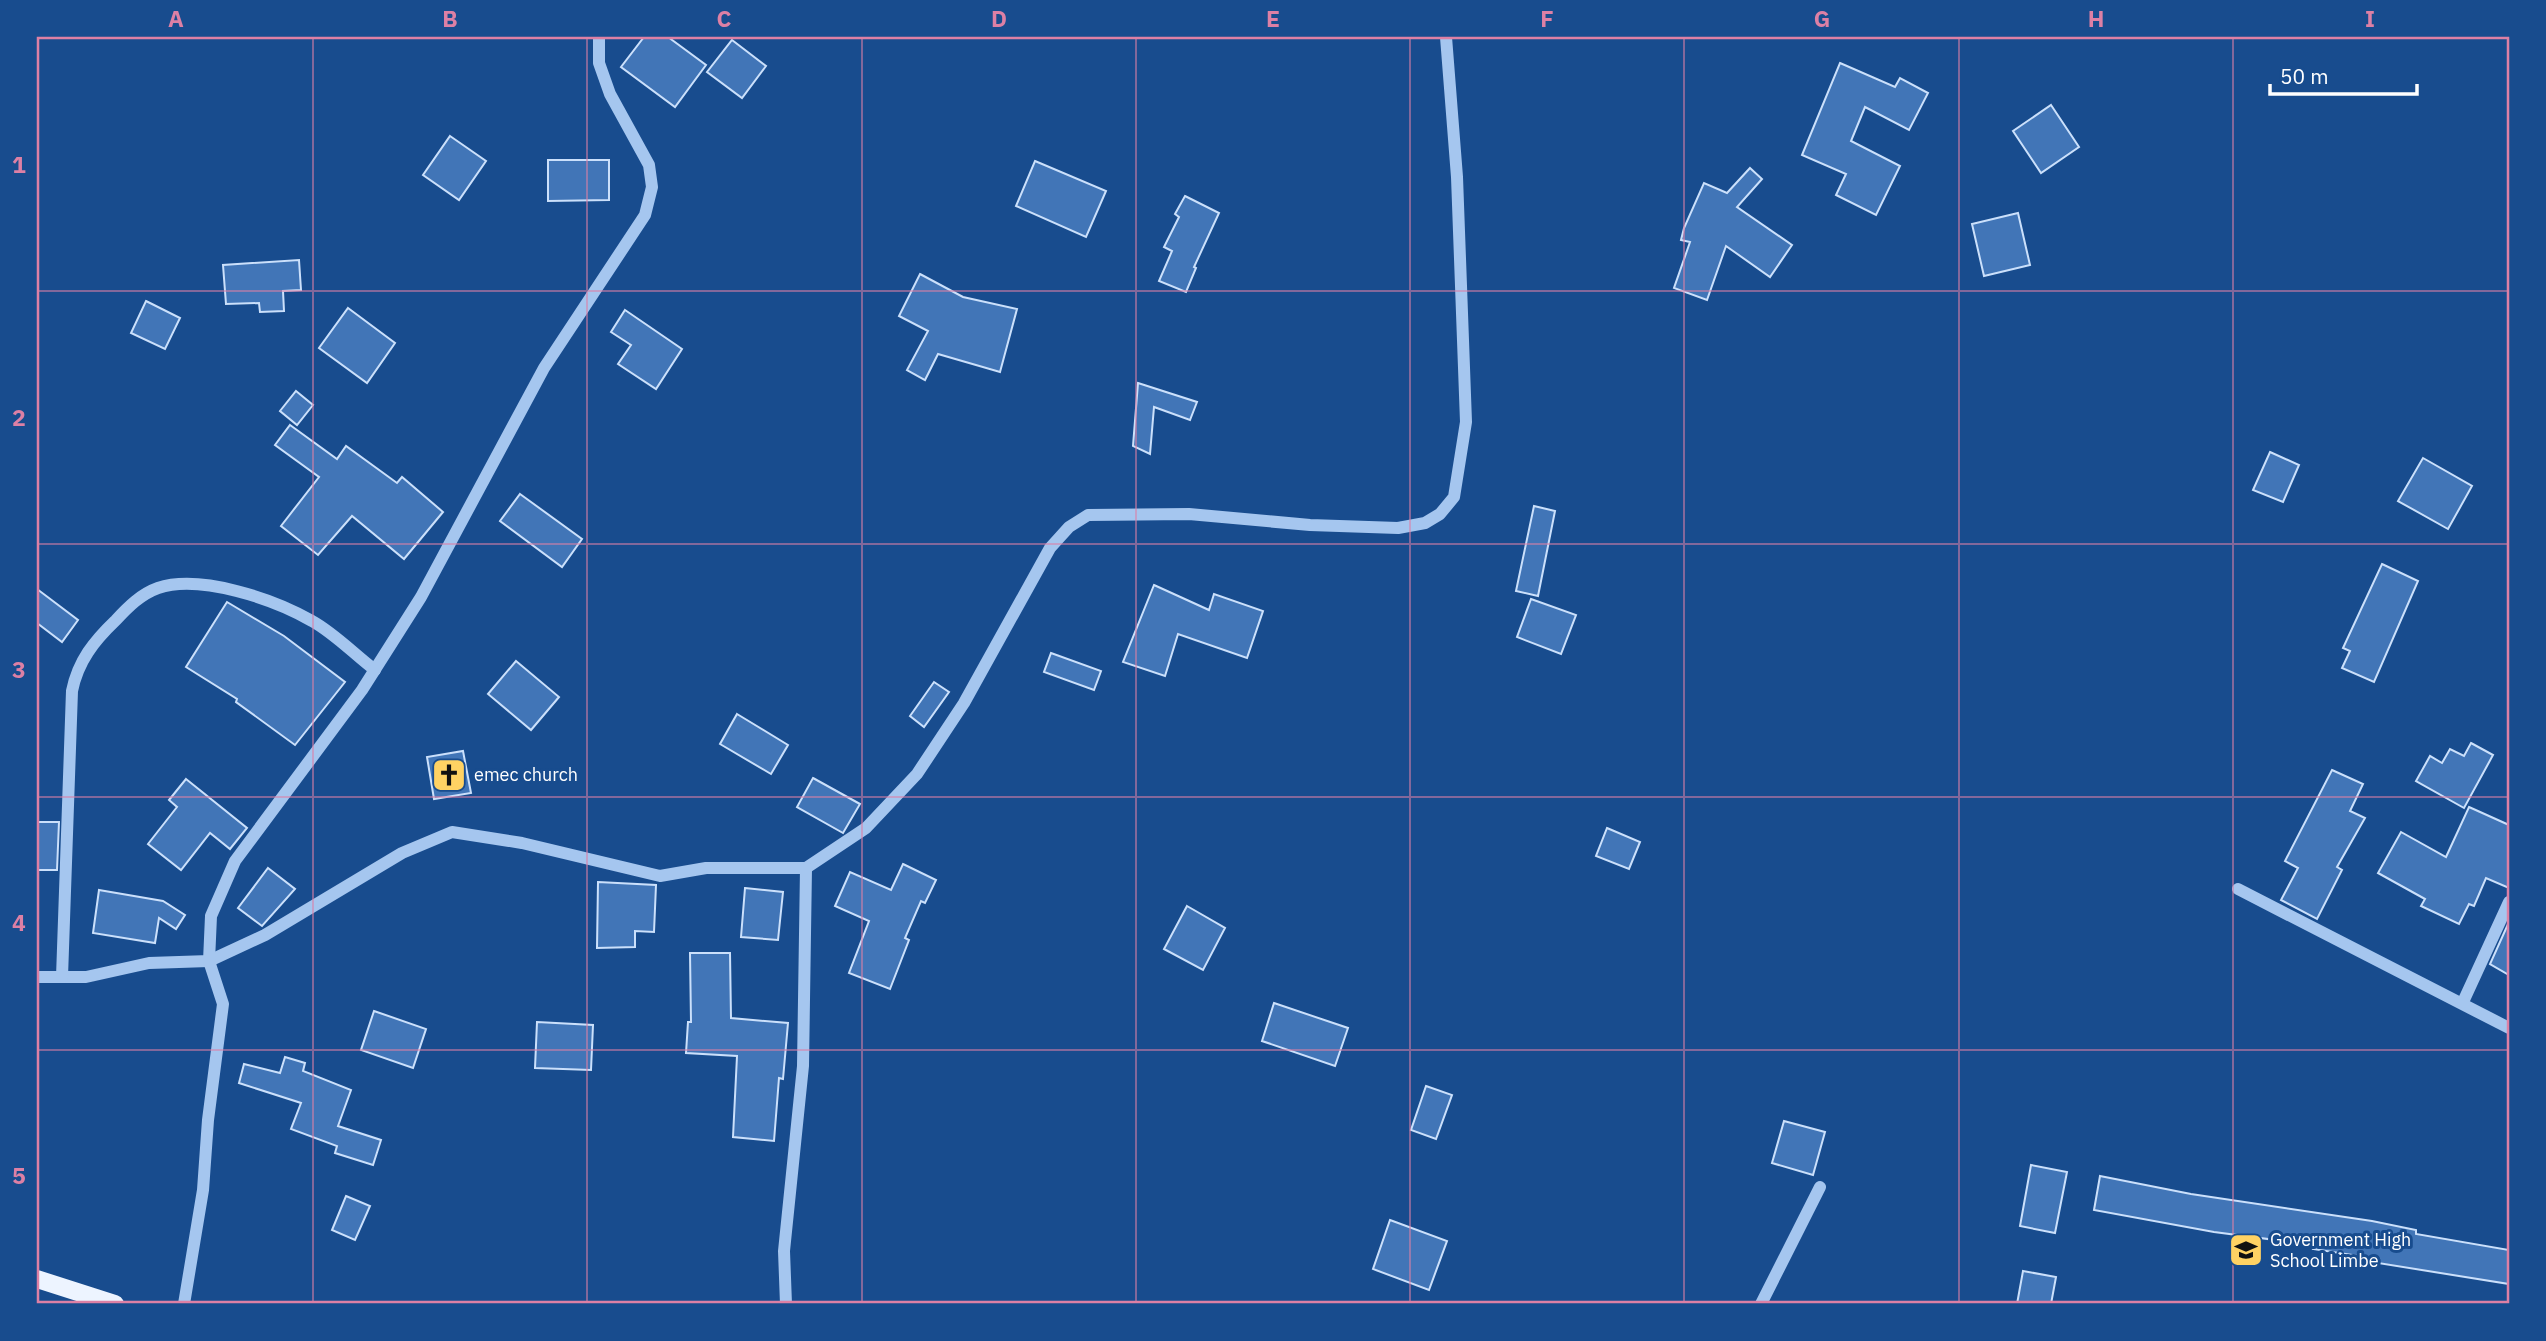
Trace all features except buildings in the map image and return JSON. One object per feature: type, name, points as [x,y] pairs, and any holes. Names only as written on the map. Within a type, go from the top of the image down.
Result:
[{"type":"main road","points":[[37,1279],[115,1304]]},
{"type":"street","points":[[184,1304],[203,1190],[208,1119],[223,1004],[209,961],[211,916],[235,861],[375,670],[421,597],[544,368],[645,215],[652,187],[649,165],[610,94],[599,63],[599,37]]},
{"type":"street","points":[[37,977],[86,977],[149,963],[209,961],[265,935],[402,853],[452,832],[522,843],[660,876],[706,868],[806,869],[866,828],[917,774],[964,703],[1050,548],[1069,527],[1088,515],[1189,514],[1310,525],[1398,528],[1426,523],[1440,514],[1454,497],[1466,422],[1457,177],[1446,37]]},
{"type":"street","points":[[62,977],[72,691],[76,671],[88,649],[133,602],[157,588],[187,583],[217,587],[259,599],[312,621],[375,670]]},
{"type":"street","points":[[786,1304],[784,1251],[803,1066],[806,869]]},
{"type":"street","points":[[2238,889],[2463,1002],[2509,1028]]},
{"type":"street","points":[[2463,1002],[2509,902]]},
{"type":"street","points":[[1761,1304],[1820,1187]]},
{"type":"place","name":"emec church","points":[[449,775]]},
{"type":"place","name":"Government High School Limbe","points":[[2246,1250]]}]
